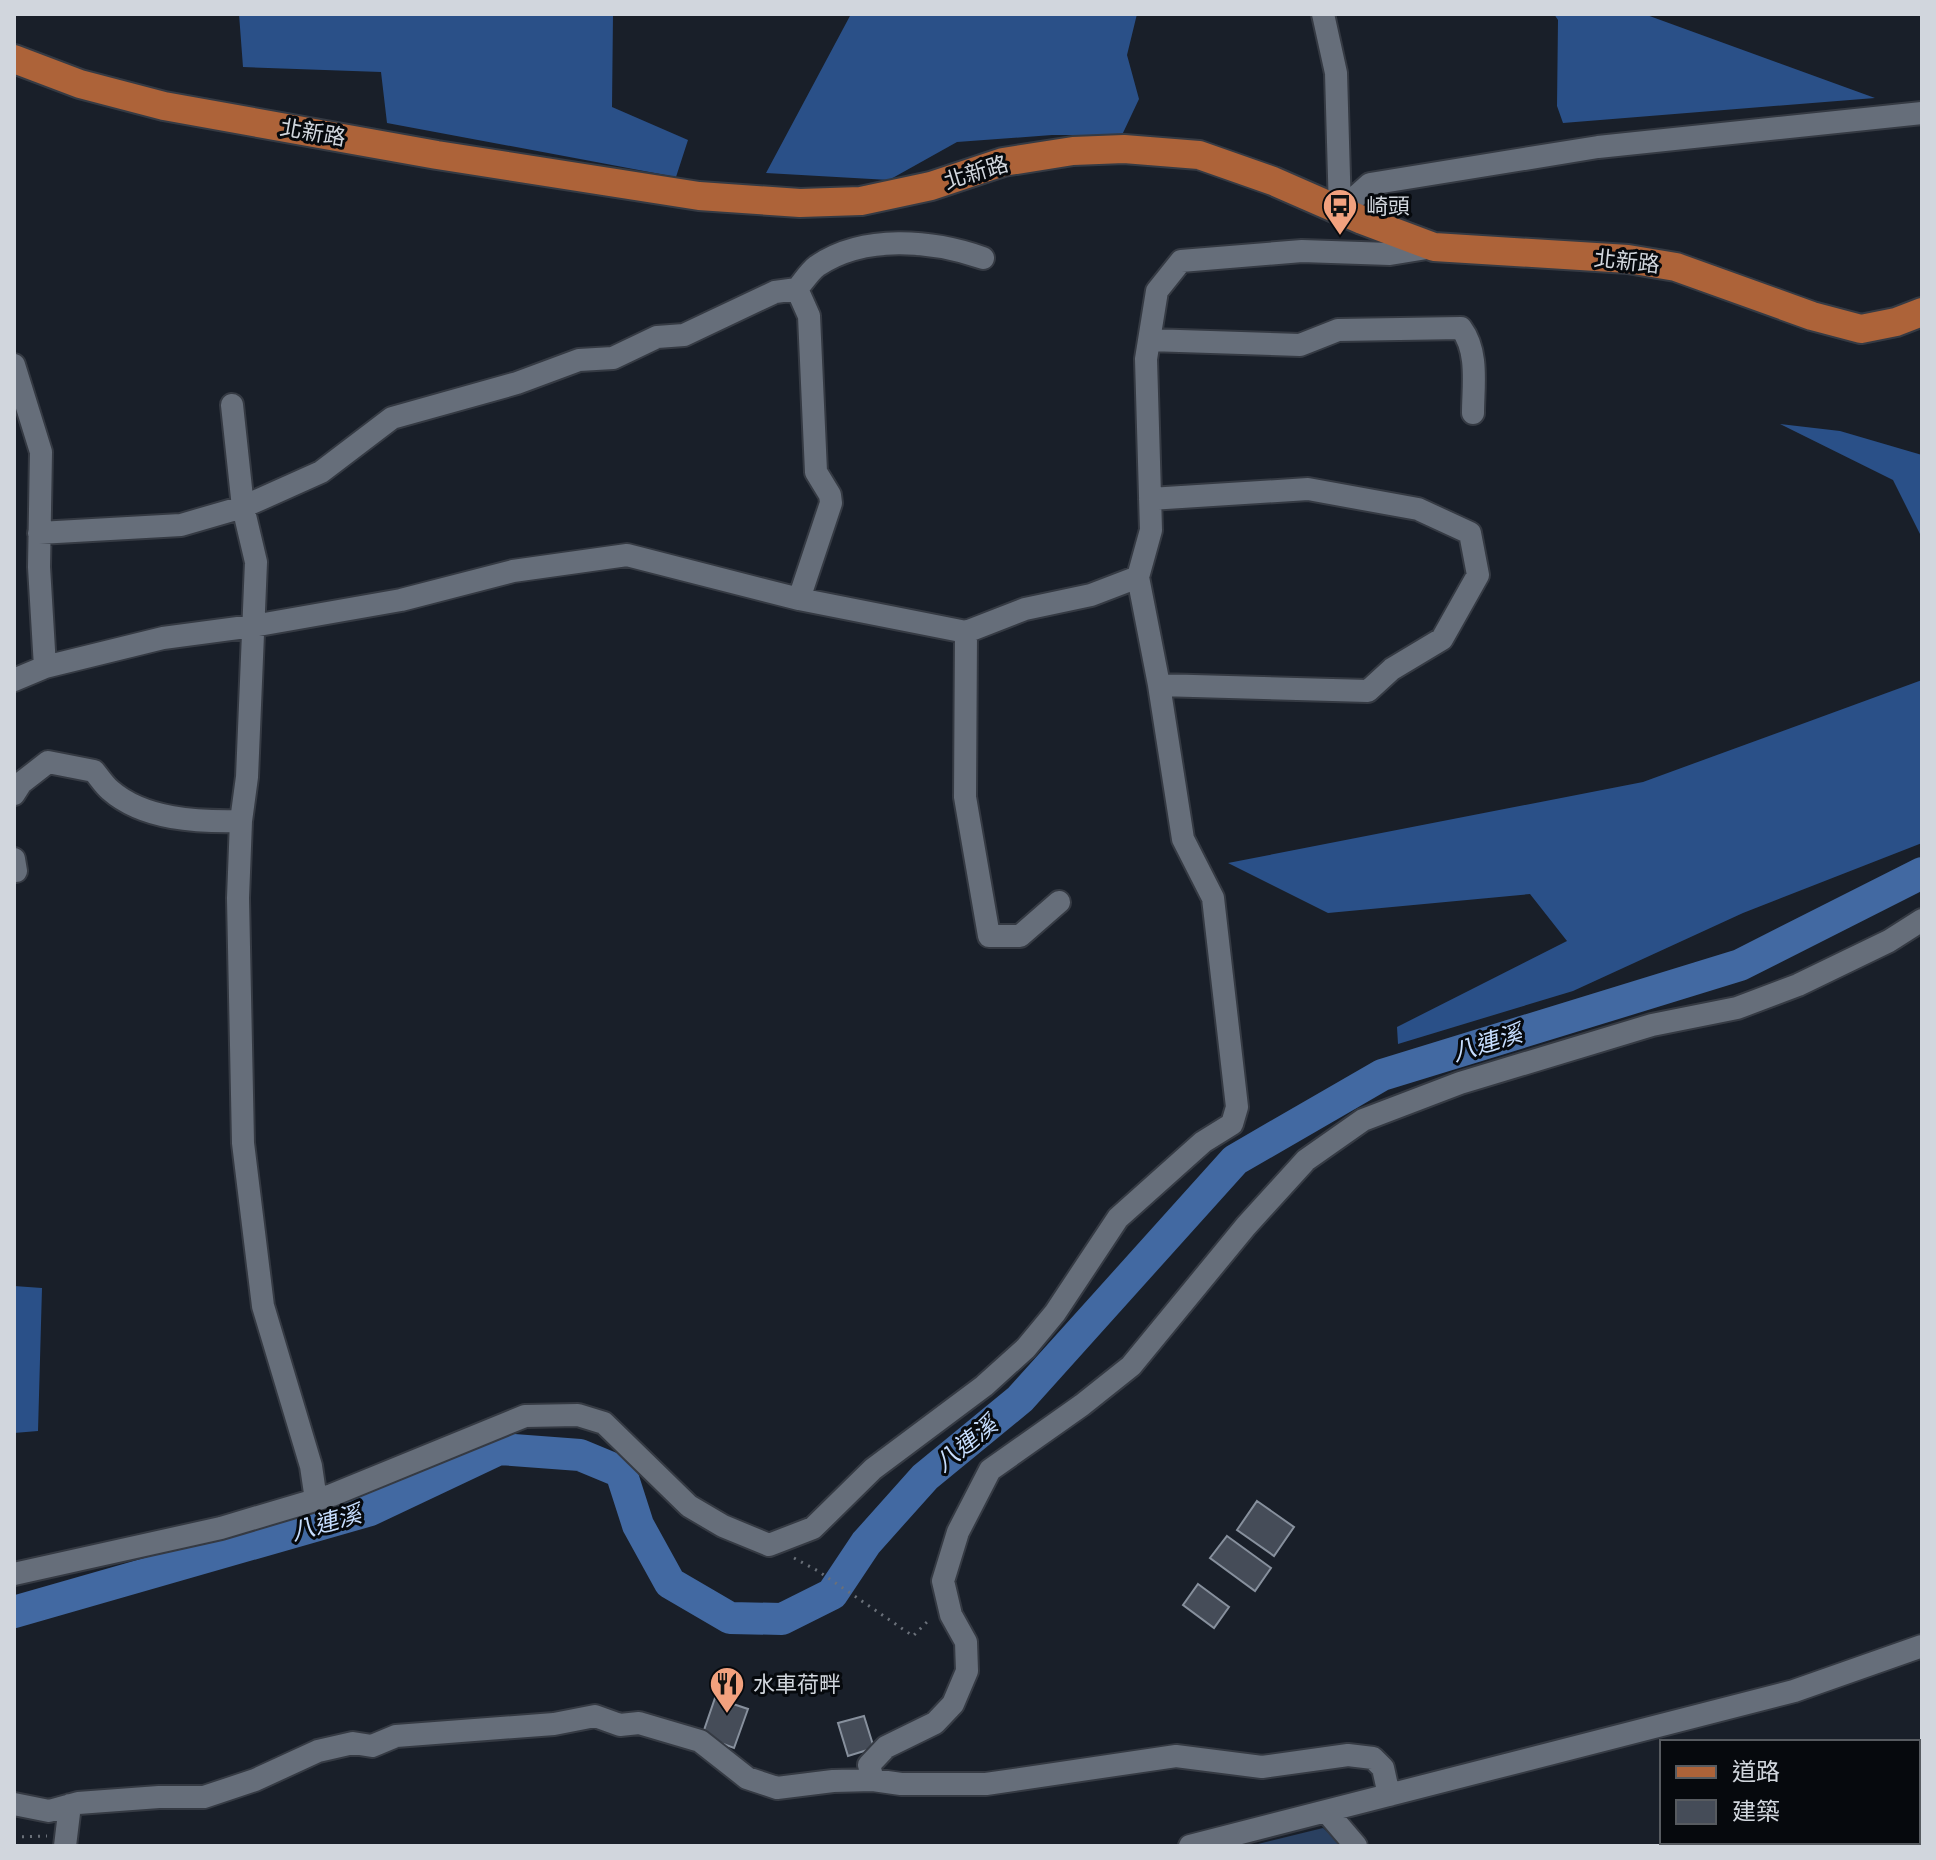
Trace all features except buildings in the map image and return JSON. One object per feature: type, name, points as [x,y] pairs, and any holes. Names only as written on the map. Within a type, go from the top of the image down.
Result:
[{"type":"main road","name":"北新路","points":[[14,59],[80,84],[164,106],[437,155],[699,196],[800,203],[861,201],[931,186],[1003,162],[1073,151],[1124,149],[1199,155],[1273,181],[1434,247],[1628,259],[1676,267],[1812,316],[1861,329],[1896,322],[1922,312]]},
{"type":"street","points":[[1323,14],[1336,73],[1340,211]]},
{"type":"street","points":[[1340,211],[1370,184],[1598,147],[1922,113]]},
{"type":"street","points":[[39,533],[181,525],[243,507],[321,472],[392,418],[517,383],[579,360],[613,358],[657,337],[684,335],[775,292],[797,289],[816,266],[862,246],[912,244],[962,250],[983,258]]},
{"type":"street","points":[[14,1574],[221,1528],[316,1500],[525,1416],[578,1415],[604,1423],[689,1506],[723,1526],[769,1545],[813,1528],[873,1469],[984,1386],[1026,1348],[1055,1313],[1118,1218],[1203,1142],[1232,1124],[1237,1107],[1213,898],[1183,839],[1159,685],[1138,577],[1151,530],[1146,359],[1157,291],[1181,261],[1302,251],[1390,254],[1434,247]]},
{"type":"street","points":[[797,289],[809,316],[816,472],[830,495],[831,503],[799,599]]},
{"type":"street","points":[[1149,340],[1300,345],[1338,330],[1461,328],[1469,339],[1474,370],[1473,413]]},
{"type":"street","points":[[14,365],[41,452],[39,567],[45,667]]},
{"type":"street","points":[[232,405],[243,507],[256,562],[247,777],[241,821],[238,898],[243,1128],[263,1306],[311,1466],[316,1500]]},
{"type":"street","points":[[1150,499],[1308,489],[1418,509],[1470,533],[1478,575],[1442,639],[1392,669],[1368,691],[1159,685]]},
{"type":"street","points":[[14,680],[45,667],[163,638],[401,600],[513,571],[627,555],[799,599],[966,632],[1025,609],[1091,595],[1138,577]]},
{"type":"street","points":[[966,632],[965,797],[989,936],[1020,936],[1059,902]]},
{"type":"street","points":[[14,794],[21,783],[48,762],[94,771],[110,790],[139,809],[200,822],[241,821]]},
{"type":"street","points":[[873,1780],[869,1765],[886,1747],[935,1723],[953,1704],[967,1671],[966,1642],[951,1615],[943,1581],[958,1532],[990,1470],[1131,1366],[1246,1226],[1306,1160],[1363,1120],[1475,1079],[1652,1025],[1737,1008],[1798,985],[1889,941],[1922,920]]},
{"type":"street","points":[[1190,1846],[1794,1691],[1922,1646]]},
{"type":"street","points":[[14,1804],[49,1811],[70,1805],[159,1797],[204,1797],[255,1780],[318,1751],[353,1743],[372,1746],[396,1736],[554,1724],[595,1716],[620,1725],[639,1723],[700,1741],[747,1778],[777,1788],[873,1780],[901,1784],[986,1784],[1176,1756],[1262,1767],[1348,1755],[1373,1758],[1383,1768],[1389,1795]]},
{"type":"street","points":[[66,1841],[70,1805]]},
{"type":"street","points":[[1327,1812],[1356,1846]]},
{"type":"path","points":[[818,1571],[913,1636]]},
{"type":"path","points":[[14,1837],[66,1841]]},
{"type":"shaded area","points":[[239,14],[613,14],[612,107],[688,140],[676,177],[387,123],[381,72],[243,67]]},
{"type":"shaded area","points":[[851,14],[1137,14],[1127,55],[1139,99],[1122,135],[1052,135],[957,142],[889,180],[766,173]]},
{"type":"shaded area","points":[[1554,14],[1644,14],[1875,98],[1563,123],[1557,106],[1558,20]]},
{"type":"shaded area","points":[[1780,424],[1840,431],[1922,455],[1922,538],[1893,480]]},
{"type":"shaded area","points":[[1922,680],[1922,843],[1743,913],[1573,991],[1398,1044],[1397,1027],[1567,941],[1530,894],[1328,913],[1228,863],[1643,782]]},
{"type":"shaded area","points":[[14,1286],[42,1288],[38,1431],[14,1433]]},
{"type":"shaded area","points":[[1323,1828],[1343,1846],[1250,1846]]},
{"type":"waterway","name":"八連溪","points":[[14,1612],[370,1510],[499,1449],[580,1455],[621,1472],[638,1525],[670,1583],[730,1618],[782,1619],[832,1594],[866,1543],[925,1477],[1020,1399],[1235,1160],[1382,1075],[1740,965],[1922,873]]},
{"type":"place","name":"崎頭","points":[[1340,237]]},
{"type":"place","name":"水車荷畔","points":[[727,1715]]}]
